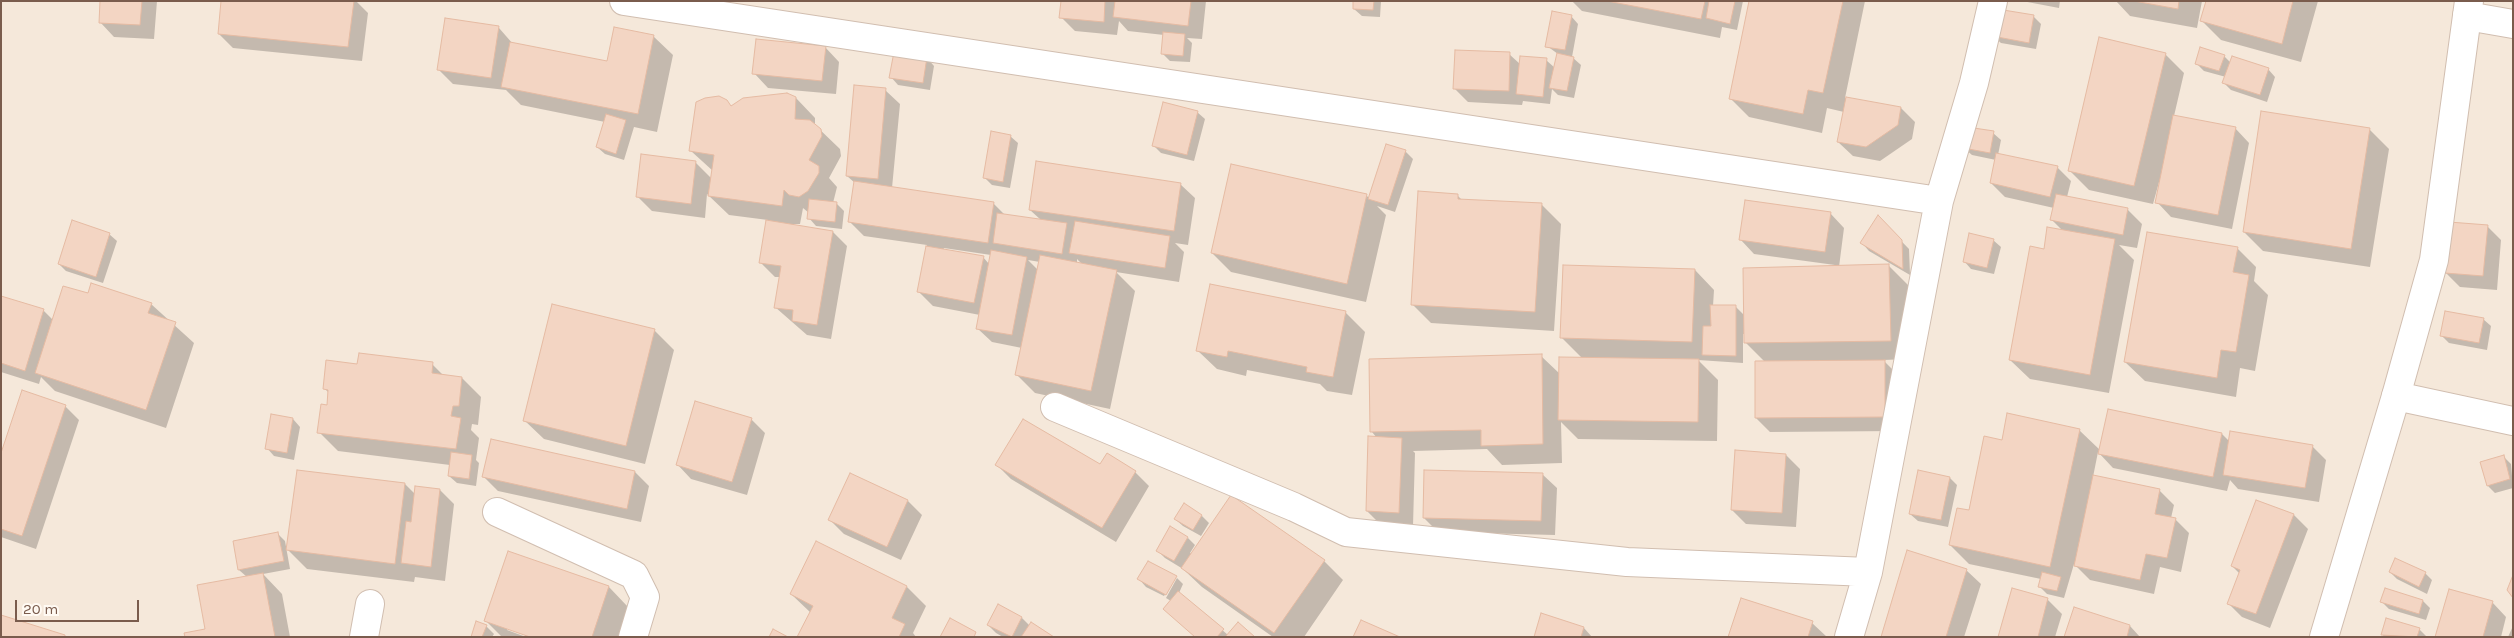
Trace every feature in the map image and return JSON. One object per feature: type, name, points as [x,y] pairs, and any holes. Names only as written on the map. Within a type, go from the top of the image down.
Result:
[{"type":"street","points":[[624,1],[1938,201]]},
{"type":"street","points":[[1849,637],[1868,572],[1938,201],[1974,83],[1993,1]]},
{"type":"street","points":[[2324,637],[2396,396],[2434,260],[2468,9],[2513,24]]},
{"type":"street","points":[[2396,396],[2513,421]]},
{"type":"street","points":[[1055,407],[1294,507],[1346,532],[1627,562],[1868,572]]},
{"type":"street","points":[[497,512],[634,575],[645,597],[633,637]]},
{"type":"street","points":[[364,637],[370,604]]},
{"type":"shaded area","points":[[1,1],[2513,1],[2513,637],[1,637]]},
{"type":"building","points":[[100,1],[142,1],[140,25],[99,23]]},
{"type":"building","points":[[221,1],[354,1],[348,47],[218,34]]},
{"type":"building","points":[[1061,1],[1105,1],[1104,22],[1059,18]]},
{"type":"building","points":[[1115,1],[1191,1],[1188,26],[1113,17]]},
{"type":"building","points":[[1353,1],[1374,1],[1373,10],[1353,9]]},
{"type":"building","points":[[1607,1],[1705,1],[1701,19]]},
{"type":"building","points":[[1709,1],[1735,1],[1730,24],[1706,18]]},
{"type":"building","points":[[1749,1],[1843,1],[1823,93],[1808,90],[1803,114],[1729,99]]},
{"type":"building","points":[[2134,1],[2179,1],[2178,9]]},
{"type":"building","points":[[2206,1],[2293,1],[2282,44],[2200,21]]},
{"type":"building","points":[[1997,9],[2034,15],[2029,43],[1992,36]]},
{"type":"building","points":[[1552,11],[1572,15],[1565,50],[1545,47]]},
{"type":"building","points":[[445,18],[499,26],[491,78],[437,70]]},
{"type":"building","points":[[614,27],[654,35],[638,114],[501,87],[510,42],[607,61]]},
{"type":"building","points":[[1163,32],[1185,34],[1183,56],[1161,54]]},
{"type":"building","points":[[2099,37],[2166,53],[2134,186],[2068,171]]},
{"type":"building","points":[[756,39],[826,46],[822,81],[752,74]]},
{"type":"building","points":[[2200,47],[2225,55],[2219,71],[2195,64]]},
{"type":"building","points":[[1455,50],[1510,52],[1509,91],[1453,89]]},
{"type":"building","points":[[894,52],[927,57],[923,83],[889,78]]},
{"type":"building","points":[[1557,53],[1574,57],[1567,91],[1549,88]]},
{"type":"building","points":[[1520,56],[1547,58],[1543,97],[1516,94]]},
{"type":"building","points":[[2232,56],[2269,68],[2260,95],[2222,83]]},
{"type":"building","points":[[854,85],[886,88],[878,179],[846,176]]},
{"type":"building","points":[[787,93],[796,97],[795,119],[810,120],[821,129],[822,136],[809,160],[819,166],[819,173],[808,191],[799,197],[789,195],[784,190],[782,206],[708,196],[714,155],[689,151],[696,102],[705,98],[719,96],[727,100],[731,106],[743,98]]},
{"type":"building","points":[[1846,97],[1901,107],[1898,125],[1866,147],[1837,142]]},
{"type":"building","points":[[1163,102],[1198,111],[1187,155],[1152,146]]},
{"type":"building","points":[[2261,111],[2370,128],[2351,249],[2243,232]]},
{"type":"building","points":[[606,114],[626,120],[616,154],[596,147]]},
{"type":"building","points":[[2173,115],[2236,127],[2218,215],[2155,203]]},
{"type":"building","points":[[1967,127],[1994,131],[1990,153],[1963,148]]},
{"type":"building","points":[[991,131],[1011,135],[1003,182],[983,178]]},
{"type":"building","points":[[1386,144],[1406,150],[1388,205],[1368,199]]},
{"type":"building","points":[[1996,153],[2058,166],[2050,197],[1990,183]]},
{"type":"building","points":[[641,154],[696,161],[691,204],[636,197]]},
{"type":"building","points":[[1036,161],[1181,183],[1174,231],[1029,210]]},
{"type":"building","points":[[1231,164],[1367,194],[1347,284],[1211,253]]},
{"type":"building","points":[[854,181],[994,202],[988,243],[848,222]]},
{"type":"building","points":[[1418,191],[1458,194],[1458,199],[1542,203],[1535,312],[1411,305]]},
{"type":"building","points":[[2056,194],[2128,208],[2123,235],[2050,220]]},
{"type":"building","points":[[809,199],[837,202],[835,222],[807,219]]},
{"type":"building","points":[[1745,200],[1831,212],[1825,252],[1739,240]]},
{"type":"building","points":[[997,213],[1067,223],[1062,254],[993,243]]},
{"type":"building","points":[[1878,215],[1902,240],[1903,269],[1860,243]]},
{"type":"building","points":[[72,220],[110,233],[96,277],[58,264]]},
{"type":"building","points":[[766,220],[833,231],[817,325],[792,321],[793,310],[774,308],[781,266],[759,263]]},
{"type":"building","points":[[1075,221],[1170,236],[1165,268],[1069,253]]},
{"type":"building","points":[[2449,222],[2488,225],[2483,276],[2445,273]]},
{"type":"building","points":[[2047,227],[2115,239],[2090,375],[2009,360],[2030,246],[2044,249]]},
{"type":"building","points":[[2147,232],[2238,247],[2233,272],[2249,275],[2236,352],[2221,350],[2217,378],[2124,362]]},
{"type":"building","points":[[1969,233],[1994,239],[1987,268],[1963,262]]},
{"type":"building","points":[[926,246],[984,256],[974,303],[917,292]]},
{"type":"building","points":[[991,250],[1027,257],[1012,335],[976,329]]},
{"type":"building","points":[[1040,255],[1117,270],[1091,391],[1015,375]]},
{"type":"building","points":[[1889,264],[1891,341],[1744,343],[1743,268]]},
{"type":"building","points":[[1563,265],[1695,269],[1692,342],[1560,338]]},
{"type":"building","points":[[91,283],[152,303],[148,313],[176,322],[146,410],[35,373],[63,286],[88,293]]},
{"type":"building","points":[[1210,284],[1346,311],[1333,377],[1306,372],[1307,367],[1228,351],[1227,357],[1196,351]]},
{"type":"building","points":[[1,296],[44,309],[25,371],[1,363]]},
{"type":"building","points":[[552,304],[655,329],[626,446],[523,421]]},
{"type":"building","points":[[1710,305],[1736,305],[1736,356],[1702,355],[1703,326],[1711,326]]},
{"type":"building","points":[[2445,311],[2484,318],[2479,343],[2440,336]]},
{"type":"building","points":[[359,353],[433,362],[432,373],[462,377],[459,406],[453,406],[451,416],[461,418],[456,449],[317,433],[321,404],[327,405],[328,390],[323,389],[326,360],[357,364]]},
{"type":"building","points":[[1542,354],[1543,444],[1481,446],[1481,430],[1370,432],[1369,359]]},
{"type":"building","points":[[1559,357],[1699,359],[1698,422],[1558,420]]},
{"type":"building","points":[[1885,360],[1885,417],[1755,418],[1755,361]]},
{"type":"building","points":[[22,390],[66,405],[22,536],[1,529],[1,453]]},
{"type":"building","points":[[695,401],[752,418],[732,482],[676,465]]},
{"type":"building","points":[[2108,409],[2222,433],[2213,477],[2098,454]]},
{"type":"building","points":[[2007,413],[2080,429],[2050,567],[1949,545],[1957,508],[1969,510],[1984,436],[2002,440]]},
{"type":"building","points":[[271,414],[293,418],[287,453],[265,449]]},
{"type":"building","points":[[1023,419],[1100,464],[1107,453],[1136,471],[1102,528],[995,465]]},
{"type":"building","points":[[2230,431],[2313,445],[2305,488],[2223,475]]},
{"type":"building","points":[[1368,436],[1402,438],[1399,513],[1366,511]]},
{"type":"building","points":[[491,439],[635,471],[627,509],[482,477]]},
{"type":"building","points":[[1735,450],[1786,454],[1782,513],[1731,510]]},
{"type":"building","points":[[451,452],[472,455],[469,479],[448,476]]},
{"type":"building","points":[[2504,455],[2510,479],[2487,486],[2480,462]]},
{"type":"building","points":[[297,470],[405,483],[395,564],[286,550]]},
{"type":"building","points":[[1424,470],[1543,473],[1541,521],[1423,518]]},
{"type":"building","points":[[1918,470],[1950,477],[1941,520],[1909,514]]},
{"type":"building","points":[[850,473],[908,500],[887,547],[828,520]]},
{"type":"building","points":[[2093,475],[2160,489],[2155,514],[2176,518],[2167,558],[2146,554],[2140,580],[2074,566]]},
{"type":"building","points":[[415,486],[440,489],[431,567],[401,563],[406,521],[411,522]]},
{"type":"building","points":[[1231,495],[1325,560],[1274,633],[1181,568]]},
{"type":"building","points":[[2256,500],[2294,514],[2256,614],[2227,604],[2240,570],[2231,566]]},
{"type":"building","points":[[1184,503],[1202,515],[1193,530],[1174,519]]},
{"type":"building","points":[[1170,526],[1188,537],[1174,561],[1156,551]]},
{"type":"building","points":[[278,532],[284,561],[238,570],[233,541]]},
{"type":"building","points":[[816,541],[907,586],[892,618],[905,624],[899,637],[797,637],[813,606],[790,594]]},
{"type":"building","points":[[1907,550],[1967,569],[1946,637],[1881,637]]},
{"type":"building","points":[[508,551],[609,586],[592,637],[530,637],[484,621]]},
{"type":"building","points":[[2395,558],[2426,572],[2419,587],[2389,572]]},
{"type":"building","points":[[1148,561],[1177,576],[1166,595],[1137,579]]},
{"type":"building","points":[[2042,572],[2061,577],[2057,591],[2038,587]]},
{"type":"building","points":[[263,573],[275,637],[185,637],[184,633],[205,629],[197,585]]},
{"type":"building","points":[[2513,575],[2513,598],[2507,590]]},
{"type":"building","points":[[2012,588],[2048,598],[2038,637],[1998,637]]},
{"type":"building","points":[[2385,588],[2423,600],[2419,614],[2380,602]]},
{"type":"building","points":[[2449,589],[2493,601],[2483,637],[2435,637]]},
{"type":"building","points":[[1178,591],[1224,629],[1217,637],[1195,637],[1163,609]]},
{"type":"building","points":[[1741,598],[1813,621],[1808,637],[1728,637]]},
{"type":"building","points":[[998,604],[1022,617],[1012,637],[987,625]]},
{"type":"building","points":[[2074,607],[2130,625],[2127,637],[2064,637]]},
{"type":"building","points":[[1541,613],[1584,627],[1581,637],[1534,637]]},
{"type":"building","points":[[1,615],[65,635],[65,637],[1,637]]},
{"type":"building","points":[[950,618],[976,632],[974,637],[940,637]]},
{"type":"building","points":[[2386,618],[2420,628],[2417,637],[2381,635]]},
{"type":"building","points":[[1361,620],[1400,637],[1353,637]]},
{"type":"building","points":[[476,621],[487,625],[482,637],[471,637]]},
{"type":"building","points":[[1031,622],[1054,637],[1021,637]]},
{"type":"building","points":[[1238,622],[1255,637],[1225,637]]},
{"type":"building","points":[[773,629],[788,637],[769,637]]}]
